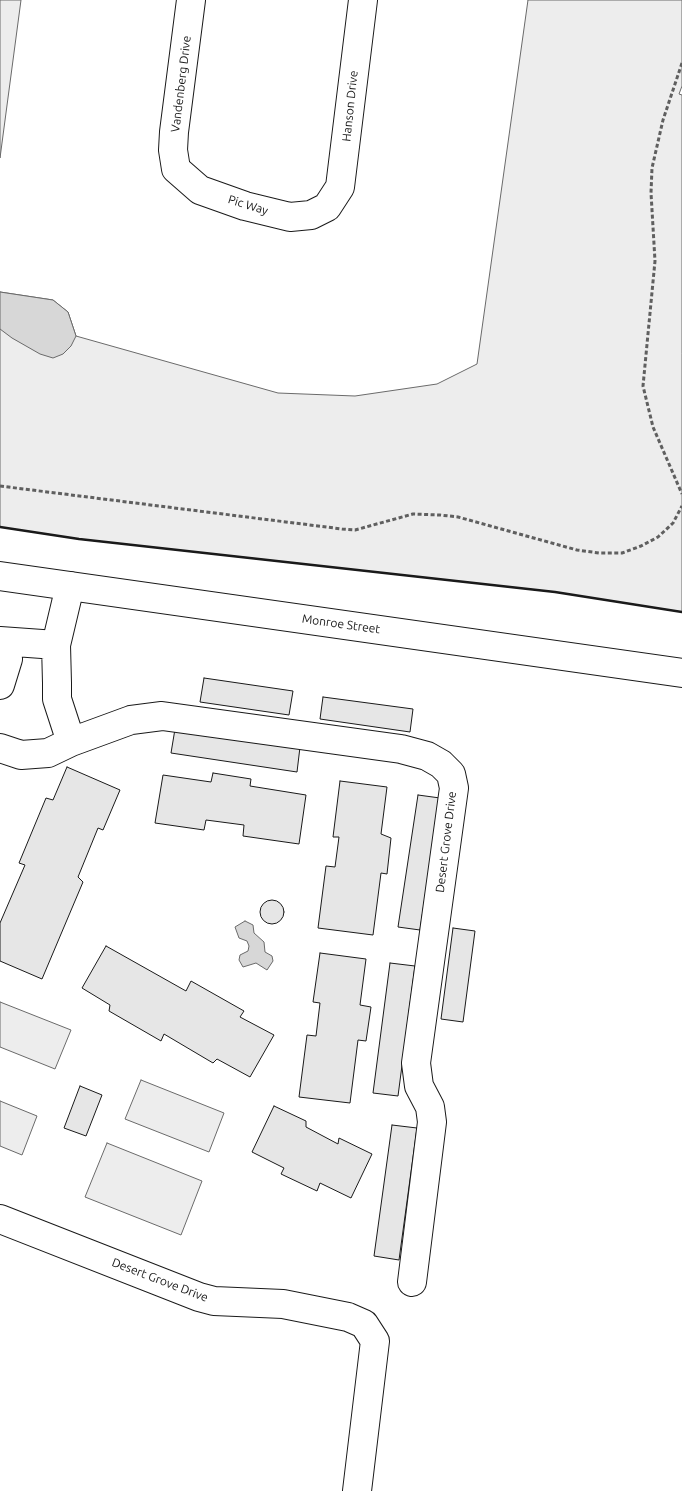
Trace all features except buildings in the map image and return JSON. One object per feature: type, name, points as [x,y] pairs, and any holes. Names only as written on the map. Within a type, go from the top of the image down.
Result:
[{"type":"main road","name":"Vandenberg Drive","points":[[176,169],[173,150],[174,132],[192,0]]},
{"type":"main road","name":"Hanson Drive","points":[[327,207],[340,187],[342,178],[363,0]]},
{"type":"main road","name":"Pic Way","points":[[176,169],[200,190],[245,206],[290,217],[311,215],[327,207]]},
{"type":"main road","name":"Monroe Street","points":[[0,576],[682,673]]},
{"type":"main road","points":[[70,586],[56,645],[57,699],[71,742]]},
{"type":"main road","points":[[0,641],[56,645]]},
{"type":"main road","points":[[0,648],[8,659],[0,685]]},
{"type":"main road","name":"Desert Grove Drive","points":[[0,748],[21,755],[48,753],[71,742],[131,720],[162,716],[402,749],[427,756],[441,764],[451,774],[454,788],[416,1063],[419,1086],[430,1107],[432,1122],[412,1282]]},
{"type":"main road","name":"Desert Grove Drive","points":[[0,1219],[199,1297],[214,1300],[283,1304],[348,1317],[364,1324],[375,1341],[357,1491]]},
{"type":"path","points":[[682,63],[673,84],[652,168],[651,193],[655,261],[643,386],[653,427],[682,494]]},
{"type":"path","points":[[0,486],[355,530],[413,514],[458,517],[577,550],[599,553],[622,553],[641,546],[658,536],[673,523],[682,506]]},
{"type":"shaded area","points":[[0,0],[21,0],[0,158]]},
{"type":"shaded area","points":[[528,0],[682,0],[682,86],[679,94],[682,95],[682,612],[555,592],[79,539],[0,527],[0,292],[53,300],[68,312],[76,336],[278,393],[355,396],[437,384],[477,364]]},
{"type":"shaded area","points":[[0,292],[53,300],[68,312],[76,336],[71,346],[63,354],[53,358],[40,354],[0,329]]},
{"type":"shaded area","points":[[245,921],[253,925],[254,933],[264,942],[265,952],[272,956],[273,961],[267,970],[256,963],[243,967],[239,960],[240,955],[248,951],[249,946],[247,941],[239,938],[235,927]]},
{"type":"shaded area","points":[[0,1002],[71,1030],[55,1069],[0,1047]]},
{"type":"shaded area","points":[[141,1080],[224,1113],[209,1152],[125,1119]]},
{"type":"shaded area","points":[[0,1101],[37,1116],[22,1155],[0,1146]]},
{"type":"shaded area","points":[[107,1143],[202,1181],[181,1235],[85,1197]]},
{"type":"wall","points":[[0,527],[79,539],[555,592],[682,612]]}]
